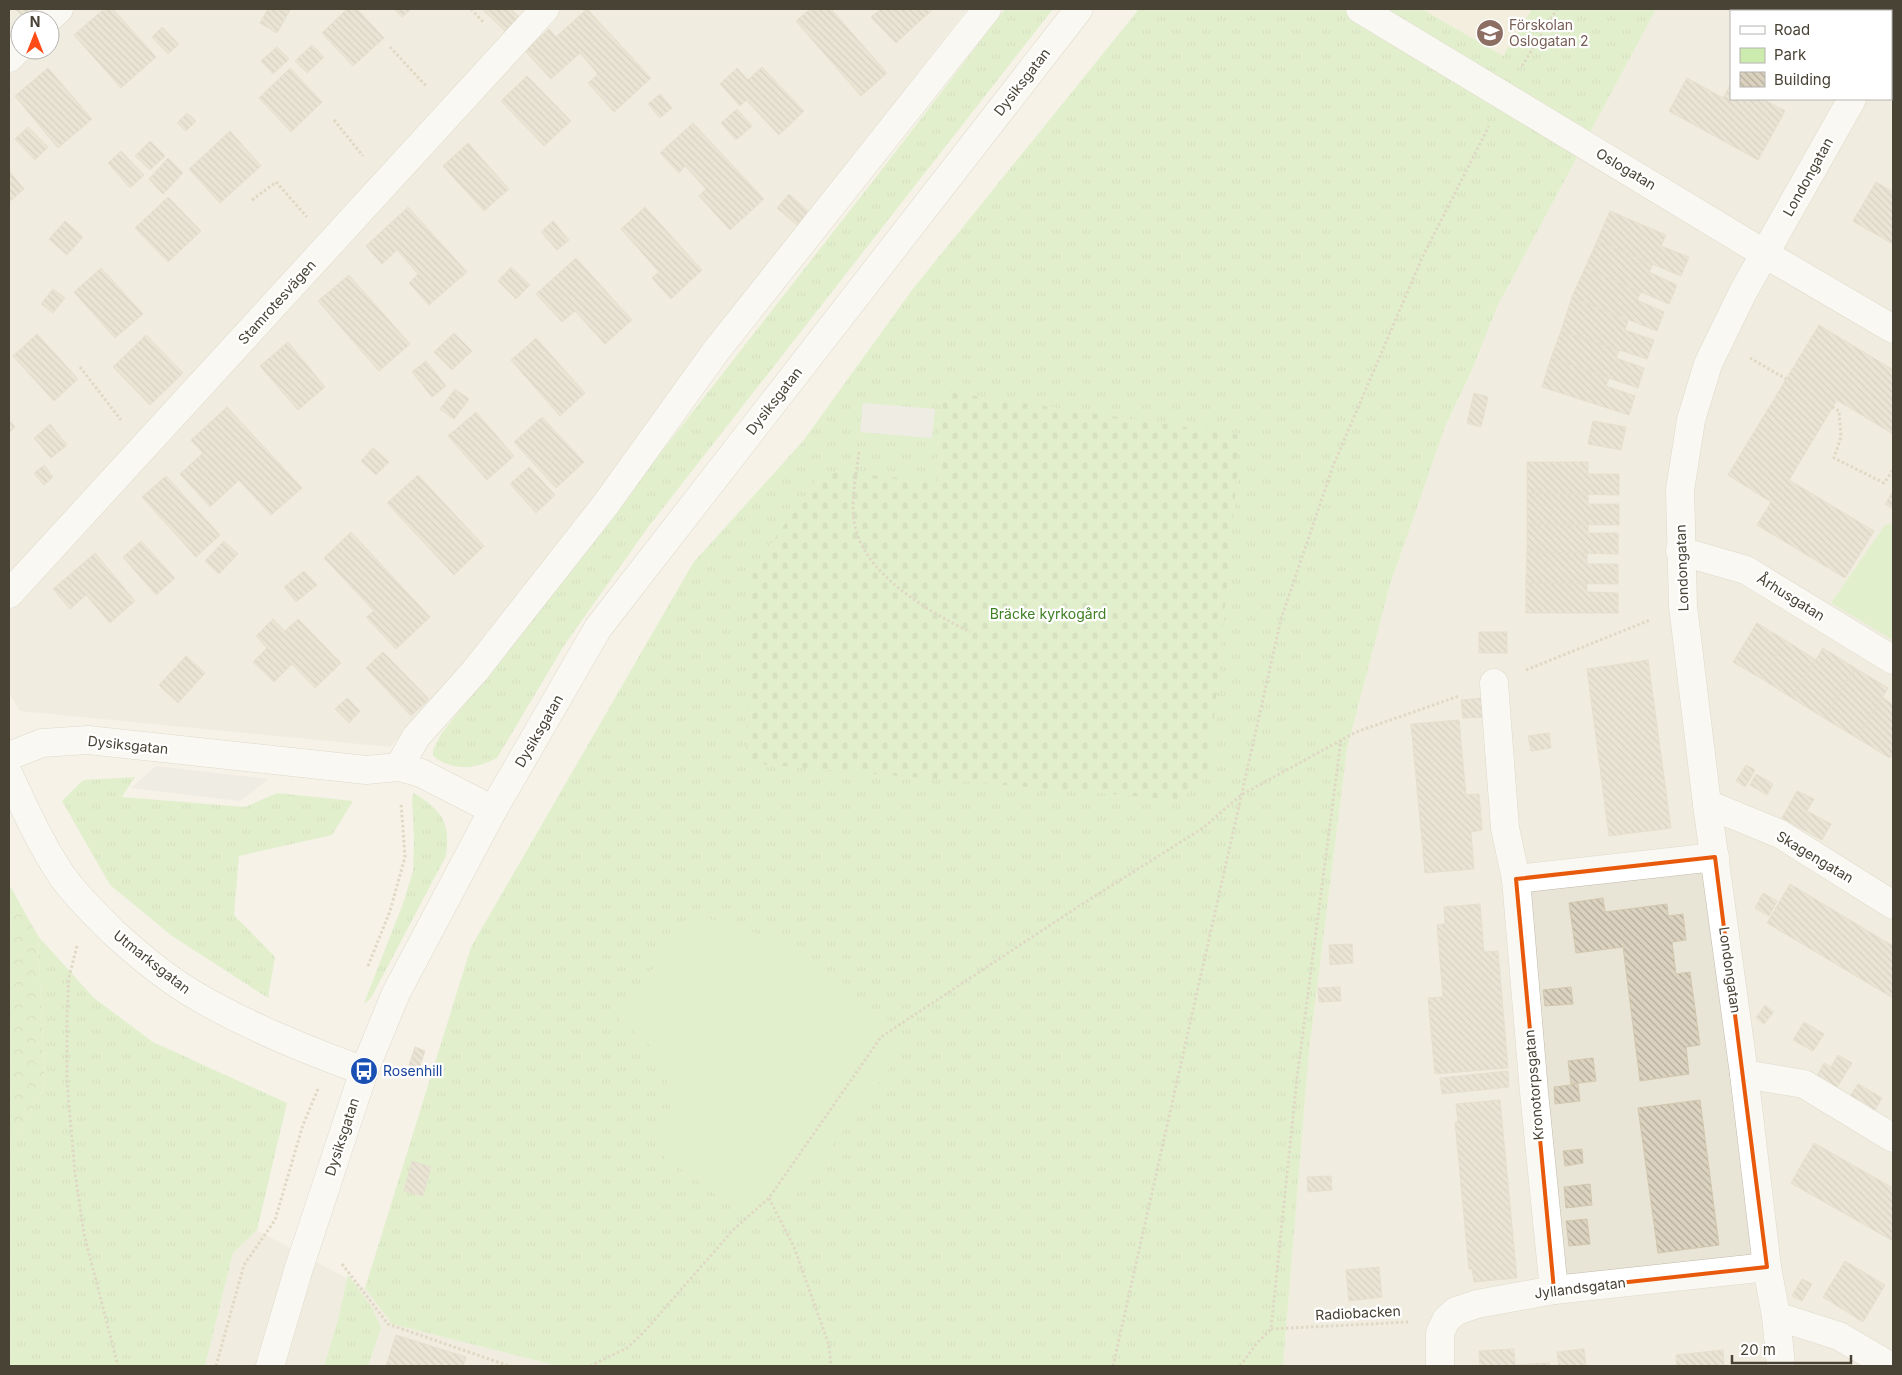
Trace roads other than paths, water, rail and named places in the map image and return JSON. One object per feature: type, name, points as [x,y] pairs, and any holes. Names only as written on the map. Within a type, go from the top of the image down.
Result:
[{"type":"street","name":"Stamrotesvägen","points":[[9,594],[545,9]]},
{"type":"street","points":[[399,768],[416,737],[475,672],[606,504],[716,351],[988,9]]},
{"type":"street","name":"Dysiksgatan","points":[[270,1366],[298,1270],[364,1071],[396,992],[493,810],[598,628],[1079,9]]},
{"type":"street","name":"Oslogatan","points":[[1360,9],[1765,254],[1893,329]]},
{"type":"street","name":"Londongatan","points":[[1781,1366],[1776,1316],[1767,1267],[1744,1074],[1682,606],[1680,490],[1691,420],[1708,364],[1743,292],[1851,100]]},
{"type":"street","name":"Århusgatan","points":[[1680,551],[1746,570],[1893,660]]},
{"type":"street","name":"Kronotorpsgatan","points":[[1494,683],[1505,828],[1516,879],[1534,1092],[1554,1290]]},
{"type":"street","name":"Dysiksgatan","points":[[9,756],[42,743],[88,740],[366,770],[399,768],[421,773],[493,810]]},
{"type":"street","name":"Utmarksgatan","points":[[9,775],[40,839],[62,875],[88,908],[132,949],[186,990],[236,1018],[331,1059],[364,1071]]},
{"type":"street","name":"Skagengatan","points":[[1707,804],[1780,834],[1893,904]]},
{"type":"street","points":[[1516,879],[1715,858]]},
{"type":"street","points":[[1744,1074],[1804,1084],[1893,1138]]},
{"type":"street","name":"Jyllandsgatan","points":[[1440,1366],[1440,1333],[1446,1320],[1456,1311],[1477,1304],[1554,1290],[1767,1267]]},
{"type":"street","points":[[1776,1316],[1839,1336],[1890,1366]]},
{"type":"place","name":"Förskolan Oslogatan 2","points":[[1490,33]]},
{"type":"place","name":"Rosenhill","points":[[364,1071]]},
{"type":"park label","name":"Bräcke kyrkogård","points":[[1048,614]]}]
